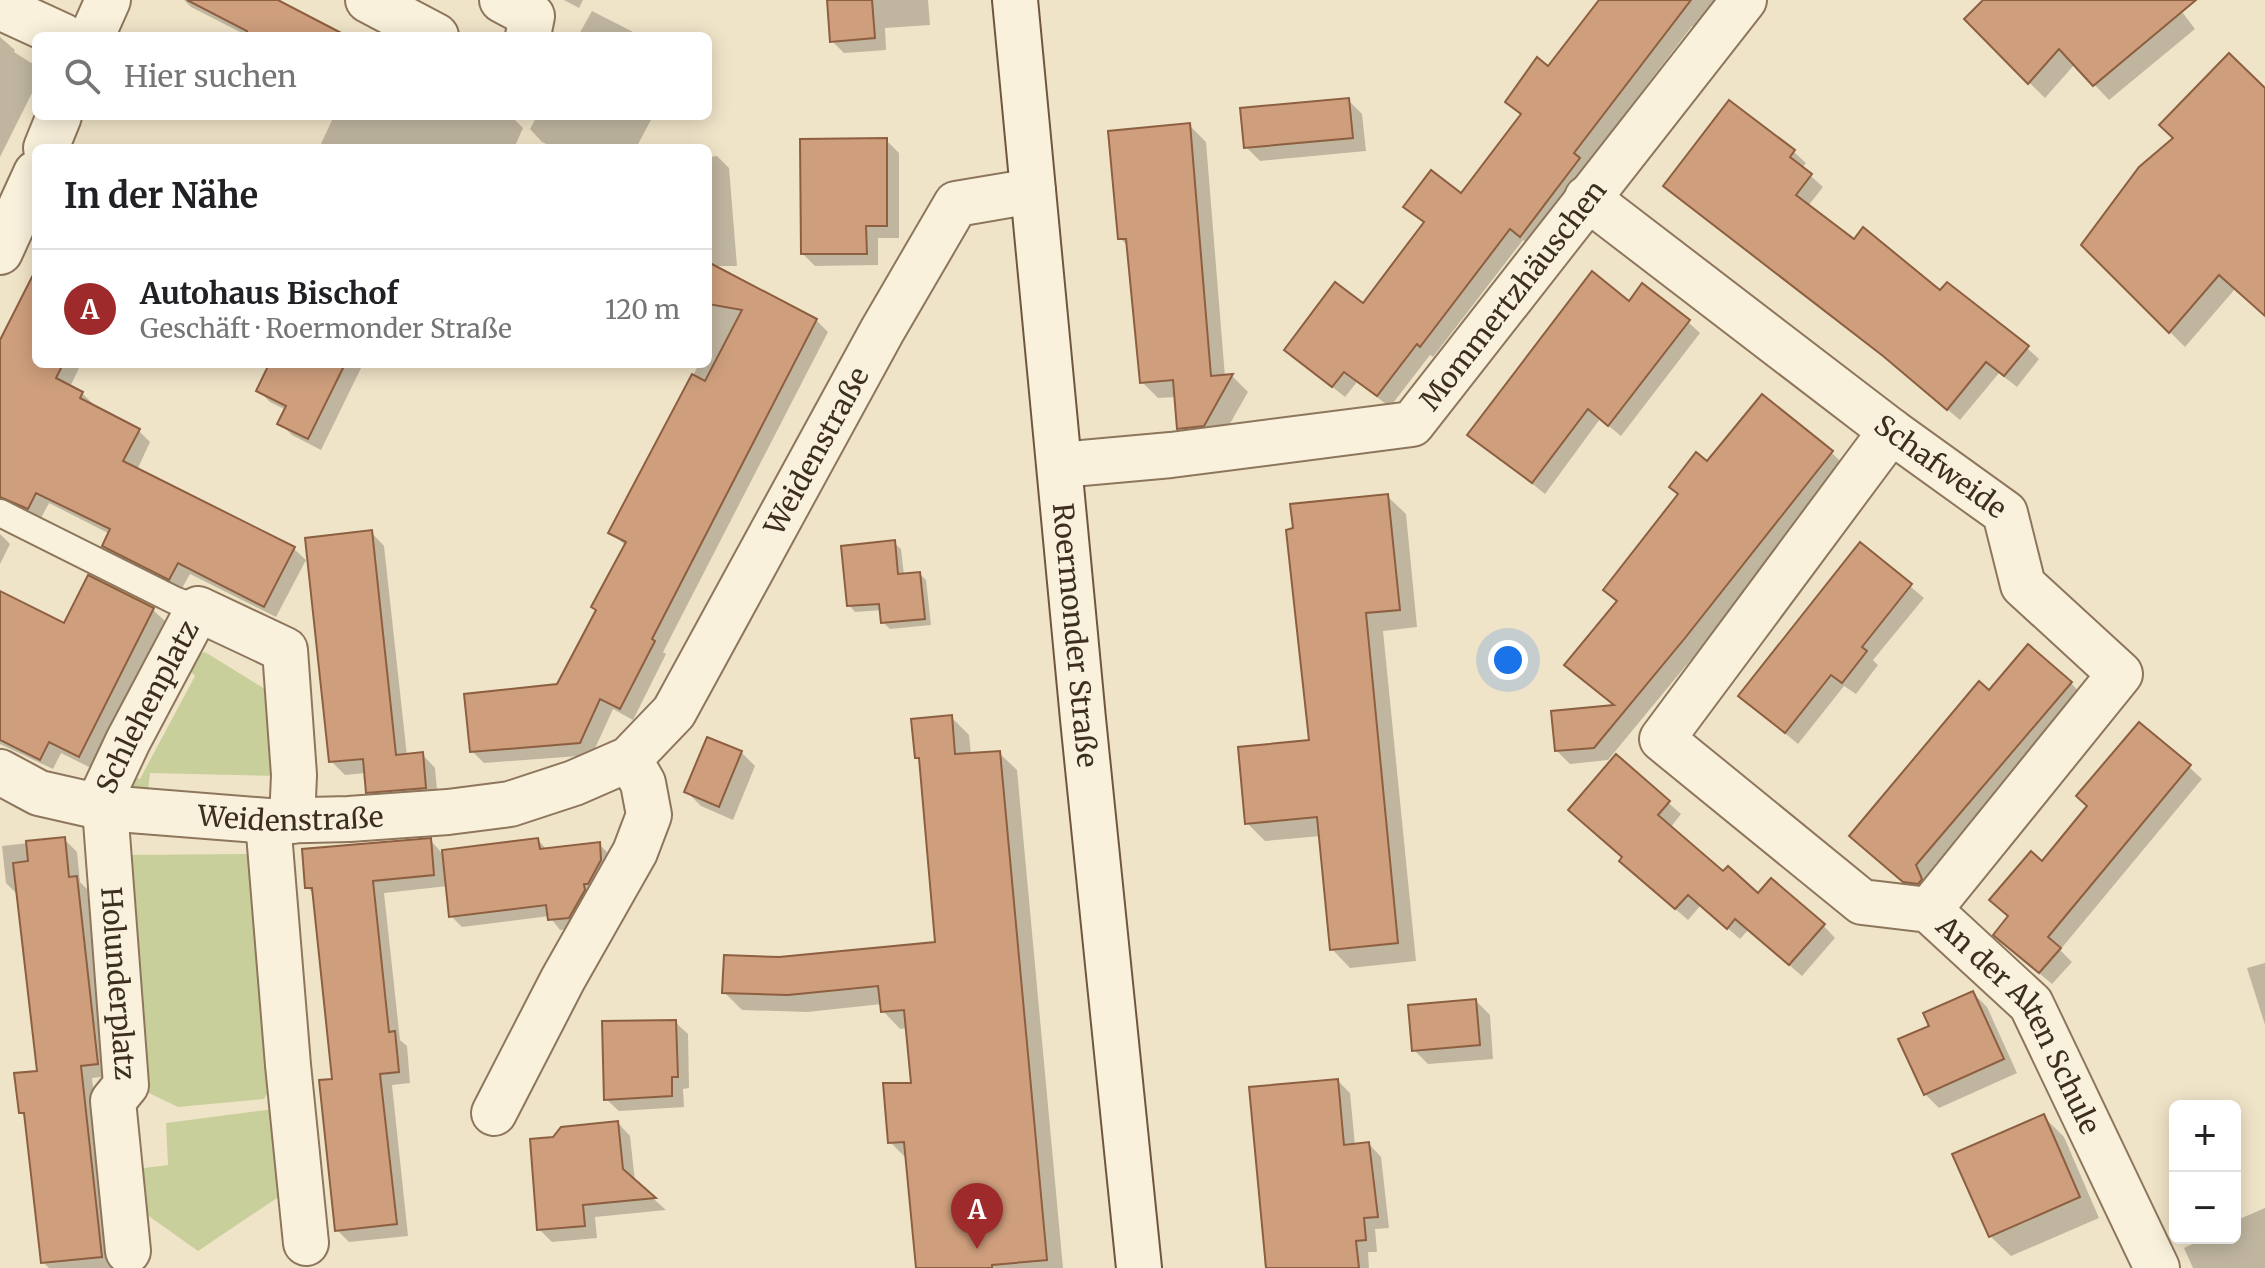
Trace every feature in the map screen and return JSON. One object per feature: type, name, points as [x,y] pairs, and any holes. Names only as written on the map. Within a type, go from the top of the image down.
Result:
[{"type":"street","points":[[94,32],[108,0]]},
{"type":"street","points":[[368,0],[428,32]]},
{"type":"street","points":[[502,0],[532,16],[529,32]]},
{"type":"street","name":"Roermonder Straße","points":[[1015,0],[1139,1268]]},
{"type":"street","name":"Mommertzhäuschen","points":[[1060,465],[1171,455],[1412,424],[1744,0]]},
{"type":"street","points":[[0,7],[54,32]]},
{"type":"street","points":[[48,144],[57,120]]},
{"type":"street","points":[[16,238],[32,186]]},
{"type":"street","name":"Weidenstraße","points":[[0,772],[39,793],[101,808],[280,821],[438,813],[510,804],[574,783],[629,759],[674,712],[854,381],[956,204],[1033,191]]},
{"type":"street","name":"Schafweide","points":[[1587,198],[1891,431],[2005,513],[2023,585],[2120,674],[1929,910]]},
{"type":"street","name":"An der Alten Schule","points":[[1891,431],[1662,739],[1862,902],[1929,910],[2031,1004],[2157,1268]]},
{"type":"street","name":"Schlehenplatz","points":[[101,808],[128,741],[198,609],[285,650],[294,775],[280,821]]},
{"type":"street","points":[[494,1113],[563,979],[635,852],[649,815],[643,783],[629,759]]},
{"type":"street","name":"Holunderplatz","points":[[101,808],[126,1085],[113,1101],[128,1251]]},
{"type":"street","points":[[280,821],[288,1065],[306,1243]]},
{"type":"lane","name":"Schlehenplatz","points":[[0,513],[198,609]]},
{"type":"green space","points":[[205,652],[270,692],[278,776],[150,773],[147,799],[130,798],[125,774],[140,779],[195,676],[184,664],[191,657]]},
{"type":"green space","points":[[250,854],[272,1086],[264,1099],[178,1107],[147,1092],[140,1073],[118,855]]},
{"type":"green space","points":[[274,1109],[280,1196],[198,1251],[136,1207],[129,1170],[168,1165],[166,1123]]},
{"type":"building","points":[[187,0],[278,0],[339,32],[247,32]]},
{"type":"building","points":[[827,0],[872,0],[875,38],[830,42]]},
{"type":"building","points":[[1599,0],[1691,0],[1574,153],[1580,158],[1520,237],[1510,229],[1420,347],[1417,344],[1377,396],[1344,372],[1332,387],[1284,350],[1335,282],[1363,303],[1424,222],[1403,207],[1431,170],[1461,193],[1521,114],[1505,102],[1537,57],[1548,66]]},
{"type":"building","points":[[1983,0],[2196,0],[2093,86],[2059,49],[2028,84],[1964,19]]},
{"type":"building","points":[[2229,53],[2265,88],[2265,316],[2219,275],[2169,333],[2081,245],[2139,167],[2173,138],[2159,125]]},
{"type":"building","points":[[1349,98],[1353,138],[1244,148],[1240,108]]},
{"type":"building","points":[[1729,100],[1795,150],[1790,157],[1812,174],[1796,195],[1854,239],[1863,227],[1940,290],[1947,282],[2029,346],[2004,376],[1986,362],[1947,410],[1883,356],[1663,186]]},
{"type":"building","points":[[1190,123],[1211,376],[1233,374],[1204,426],[1177,429],[1173,380],[1140,383],[1126,239],[1118,239],[1108,131]]},
{"type":"building","points":[[887,138],[887,226],[866,226],[867,254],[801,254],[800,139]]},
{"type":"building","points":[[712,264],[817,319],[652,639],[655,641],[620,709],[600,699],[580,743],[470,752],[464,694],[557,684],[596,610],[591,607],[626,542],[608,533],[692,374],[705,381],[742,310],[712,305]]},
{"type":"building","points":[[1592,271],[1629,301],[1642,283],[1690,320],[1608,426],[1588,409],[1532,483],[1467,435]]},
{"type":"building","points":[[32,277],[32,368],[61,368],[56,378],[83,392],[80,398],[140,429],[123,461],[295,547],[264,607],[178,563],[169,580],[102,546],[110,529],[36,493],[28,509],[0,497],[0,340]]},
{"type":"building","points":[[267,368],[343,368],[308,439],[277,424],[286,406],[256,391]]},
{"type":"building","points":[[1762,394],[1833,451],[1594,748],[1555,751],[1551,711],[1614,705],[1564,665],[1617,601],[1603,590],[1678,494],[1669,487],[1696,452],[1707,461]]},
{"type":"building","points":[[1388,494],[1400,610],[1366,613],[1398,943],[1330,950],[1317,817],[1245,824],[1238,747],[1309,740],[1286,530],[1293,528],[1290,504]]},
{"type":"building","points":[[372,530],[396,755],[423,752],[426,788],[366,793],[363,759],[329,762],[305,538]]},
{"type":"building","points":[[895,540],[898,574],[920,572],[925,619],[881,623],[879,604],[847,606],[841,546]]},
{"type":"building","points":[[1860,542],[1912,584],[1862,647],[1867,651],[1842,683],[1831,675],[1785,733],[1738,696]]},
{"type":"building","points":[[88,575],[154,608],[79,757],[49,742],[40,760],[0,740],[0,591],[64,623]]},
{"type":"building","points":[[2028,644],[2072,682],[1916,865],[1922,879],[1918,884],[1903,882],[1849,836],[1979,681],[1989,690]]},
{"type":"building","points":[[952,715],[955,754],[1000,751],[1047,1260],[992,1265],[992,1268],[916,1268],[904,1142],[888,1143],[883,1083],[911,1083],[904,1010],[881,1012],[878,986],[788,995],[722,993],[724,955],[779,957],[935,942],[919,758],[915,758],[911,719]]},
{"type":"building","points":[[2139,722],[2191,765],[2048,937],[2061,948],[2039,973],[1993,935],[2008,916],[1989,900],[2031,851],[2042,861],[2087,806],[2076,796]]},
{"type":"building","points":[[707,737],[742,751],[719,807],[684,792]]},
{"type":"building","points":[[1616,754],[1670,801],[1658,815],[1723,871],[1728,866],[1758,893],[1771,878],[1825,924],[1789,965],[1735,919],[1727,929],[1688,895],[1675,909],[1619,861],[1622,857],[1568,810]]},
{"type":"building","points":[[65,837],[69,877],[77,876],[98,1064],[81,1066],[102,1257],[41,1263],[24,1113],[19,1113],[14,1073],[37,1071],[13,863],[28,861],[26,841]]},
{"type":"building","points":[[431,838],[434,875],[373,881],[389,1032],[395,1031],[399,1072],[380,1074],[397,1224],[335,1231],[319,1080],[332,1079],[312,888],[305,888],[302,849]]},
{"type":"building","points":[[538,838],[540,849],[600,842],[601,860],[588,884],[584,884],[585,890],[569,918],[548,920],[546,905],[449,917],[442,850]]},
{"type":"building","points":[[1973,991],[2004,1059],[1924,1095],[1898,1039],[1929,1026],[1923,1013]]},
{"type":"building","points":[[1476,999],[1480,1045],[1412,1051],[1408,1005]]},
{"type":"building","points":[[676,1020],[678,1077],[672,1077],[672,1096],[604,1100],[602,1021]]},
{"type":"building","points":[[1338,1079],[1344,1145],[1369,1142],[1378,1217],[1364,1218],[1366,1240],[1356,1241],[1359,1268],[1266,1268],[1249,1087]]},
{"type":"building","points":[[2044,1114],[2080,1197],[1989,1237],[1952,1154]]},
{"type":"building","points":[[618,1121],[623,1169],[656,1198],[583,1205],[585,1226],[537,1230],[530,1139],[553,1137],[561,1127]]},
{"type":"place","name":"Autohaus Bischof","points":[[977,1249]]}]
